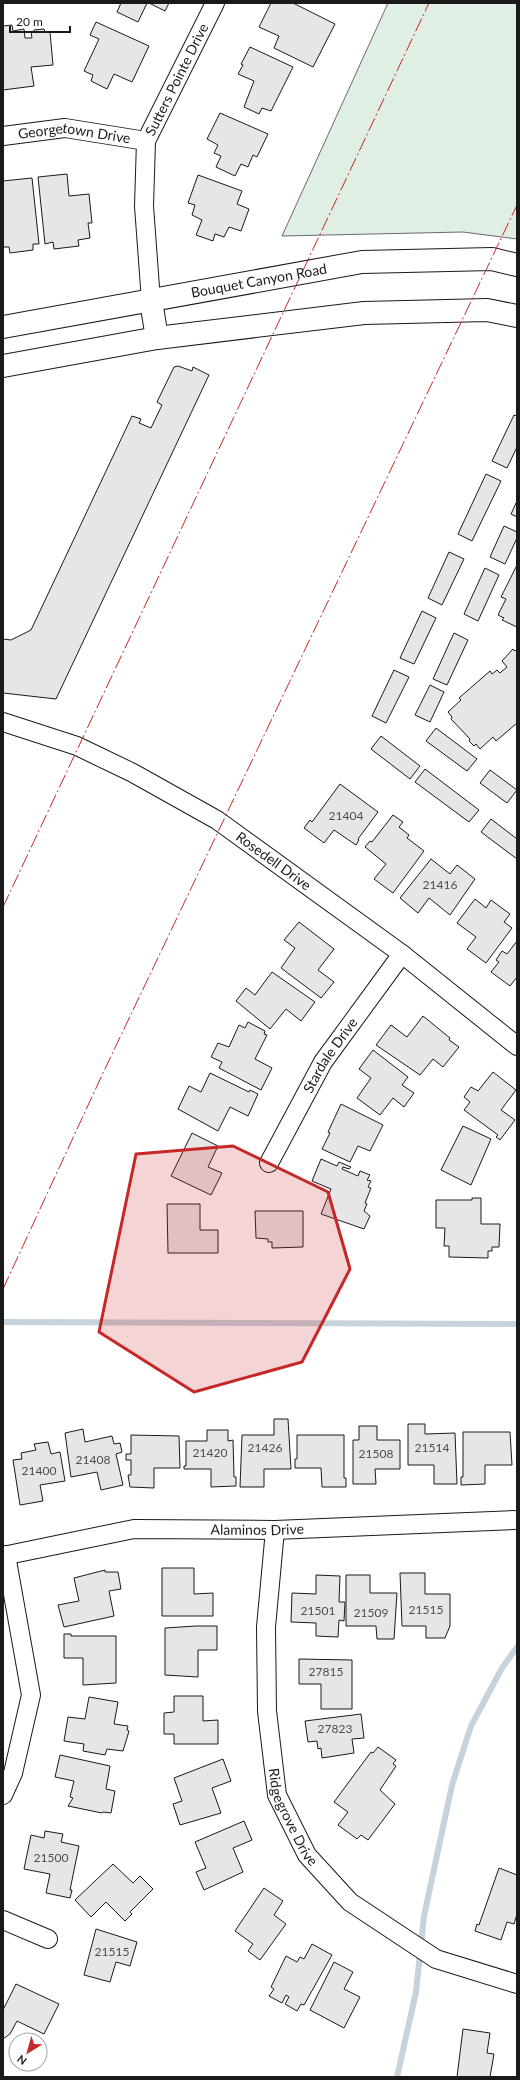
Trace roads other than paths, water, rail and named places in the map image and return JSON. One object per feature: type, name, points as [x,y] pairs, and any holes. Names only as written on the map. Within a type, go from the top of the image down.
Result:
[{"type":"main road","name":"Bouquet Canyon Road","points":[[3,327],[362,262],[492,259],[517,265]]},
{"type":"main road","points":[[151,301],[157,338]]},
{"type":"main road","points":[[3,366],[157,338],[364,312],[487,310],[517,316]]},
{"type":"main road","points":[[3,340],[35,322]]},
{"type":"street","name":"Sutters Pointe Drive","points":[[151,301],[144,206],[146,141],[215,3]]},
{"type":"street","name":"Georgetown Drive","points":[[3,136],[65,128],[146,141]]},
{"type":"street","name":"Rosedell Drive","points":[[3,722],[77,746],[133,773],[217,820],[402,954],[517,1046]]},
{"type":"street","name":"Stardale Drive","points":[[269,1163],[323,1062],[402,954]]},
{"type":"street","name":"Alaminos Drive","points":[[4,1555],[134,1529],[274,1530],[514,1520]]},
{"type":"street","name":"Ridgegrove Drive","points":[[274,1530],[266,1626],[267,1711],[277,1795],[307,1855],[350,1902],[436,1959],[517,1984]]},
{"type":"street","points":[[3,1795],[13,1773],[31,1695],[4,1555]]},
{"type":"street","points":[[3,1920],[48,1939]]},
{"type":"waterway","points":[[3,1322],[517,1324]]},
{"type":"waterway","points":[[397,2077],[416,1992],[424,1916],[452,1785],[471,1726],[502,1668],[517,1647]]}]
